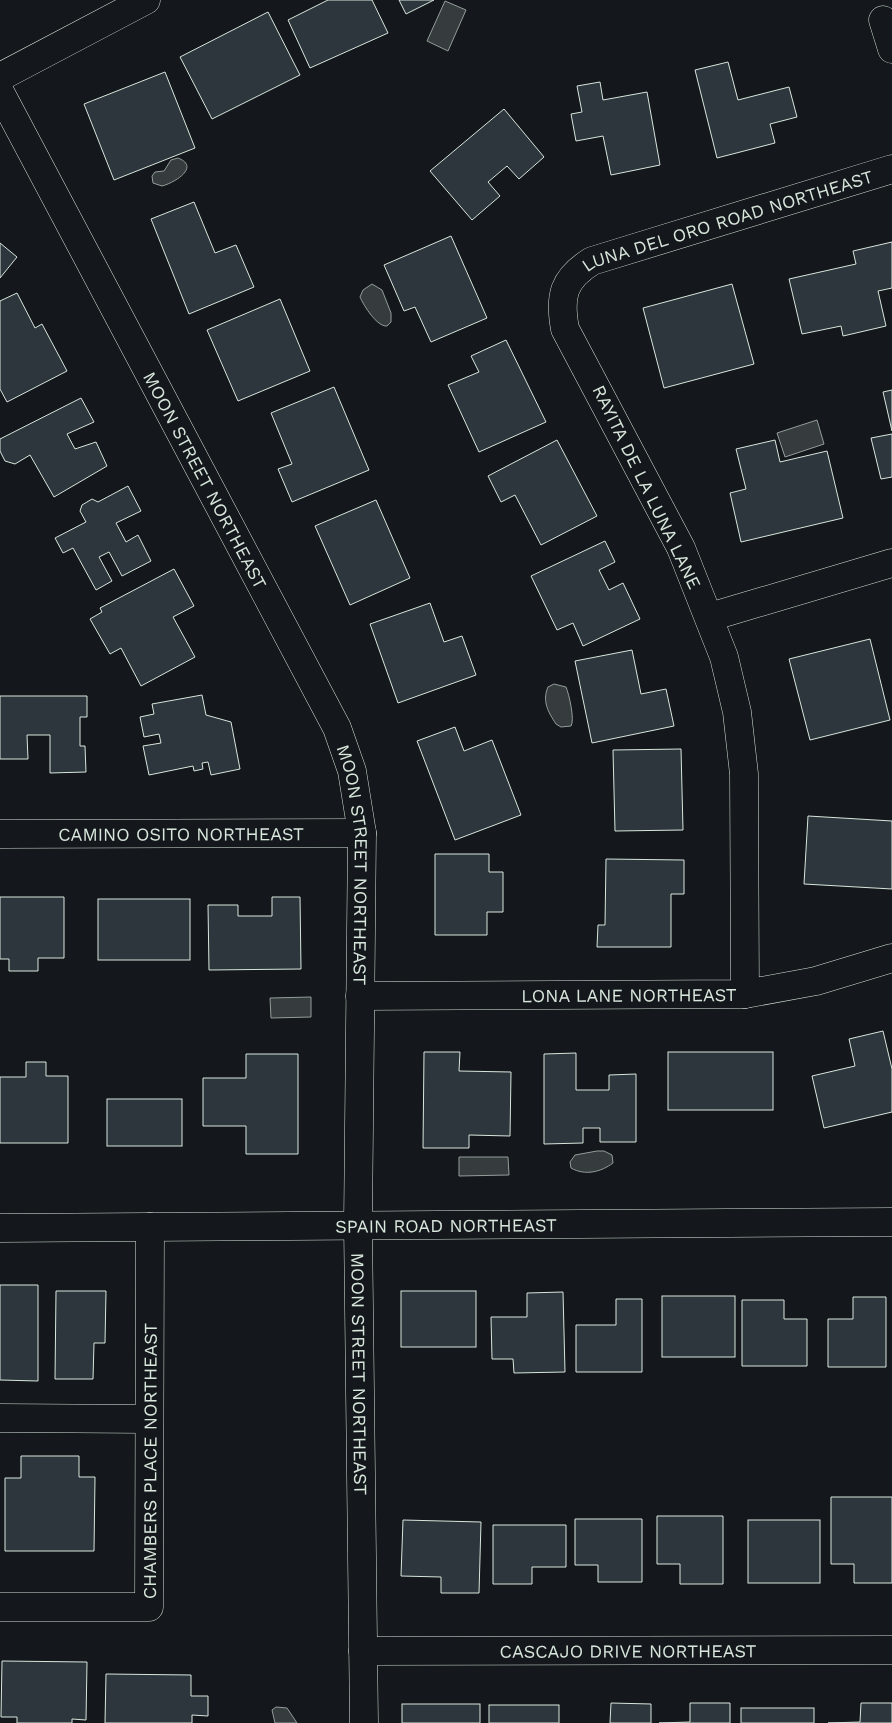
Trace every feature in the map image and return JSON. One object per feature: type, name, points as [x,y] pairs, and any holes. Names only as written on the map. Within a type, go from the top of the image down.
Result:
[{"type":"street","points":[[0,77],[146,0]]},
{"type":"street","points":[[883,20],[892,49]]},
{"type":"street","name":"MOON STREET NORTHEAST","points":[[0,92],[337,728],[352,771],[362,833],[358,1225],[364,1723]]},
{"type":"street","name":"LUNA DEL ORO ROAD NORTHEAST","points":[[568,282],[576,271],[592,261],[892,169]]},
{"type":"street","name":"RAYITA DE LA LUNA LANE","points":[[568,282],[564,291],[562,307],[566,329],[681,548],[710,617],[724,657],[735,704],[744,774],[745,994]]},
{"type":"street","points":[[710,617],[892,563]]},
{"type":"street","name":"CAMINO OSITO NORTHEAST","points":[[0,834],[362,833]]},
{"type":"street","name":"LONA LANE NORTHEAST","points":[[360,996],[745,994],[816,982],[892,958]]},
{"type":"street","name":"SPAIN ROAD NORTHEAST","points":[[0,1228],[892,1222]]},
{"type":"street","name":"CHAMBERS PLACE NORTHEAST","points":[[0,1607],[149,1607],[150,1227]]},
{"type":"street","points":[[0,1418],[149,1419]]},
{"type":"street","name":"CASCAJO DRIVE NORTHEAST","points":[[363,1652],[892,1650]]},
{"type":"shaded area","points":[[445,1],[466,10],[448,51],[427,41]]},
{"type":"shaded area","points":[[178,158],[187,166],[183,174],[173,182],[162,186],[153,183],[152,176],[155,172],[164,171],[171,160]]},
{"type":"shaded area","points":[[372,284],[382,290],[391,313],[391,322],[387,326],[375,320],[360,297],[363,290]]},
{"type":"shaded area","points":[[817,420],[824,444],[785,457],[777,433]]},
{"type":"shaded area","points":[[554,684],[566,687],[572,713],[571,726],[561,727],[556,724],[548,711],[546,692],[548,687]]},
{"type":"shaded area","points":[[311,997],[311,1017],[271,1018],[270,998]]},
{"type":"shaded area","points":[[604,1151],[612,1155],[613,1163],[593,1172],[582,1172],[571,1168],[570,1162],[575,1155]]},
{"type":"shaded area","points":[[459,1157],[508,1157],[509,1175],[459,1176]]},
{"type":"shaded area","points":[[276,1707],[287,1708],[297,1723],[275,1723],[272,1710]]},
{"type":"building","points":[[328,0],[372,0],[388,33],[310,68],[288,20]]},
{"type":"building","points":[[399,0],[434,0],[406,14]]},
{"type":"building","points":[[268,12],[300,75],[212,119],[180,57]]},
{"type":"building","points":[[728,62],[738,100],[789,87],[797,117],[770,124],[775,143],[717,158],[695,70]]},
{"type":"building","points":[[165,72],[195,148],[114,180],[84,104]]},
{"type":"building","points":[[600,82],[603,100],[647,92],[660,165],[611,175],[603,136],[576,141],[571,114],[582,112],[577,86]]},
{"type":"building","points":[[504,109],[544,157],[519,179],[507,166],[488,182],[500,196],[472,220],[430,171]]},
{"type":"building","points":[[194,202],[215,253],[236,245],[254,287],[189,314],[151,219]]},
{"type":"building","points":[[451,236],[487,318],[431,342],[415,307],[404,311],[384,265]]},
{"type":"building","points":[[892,242],[892,288],[878,291],[886,326],[843,336],[841,326],[802,334],[789,279],[856,264],[853,251]]},
{"type":"building","points":[[0,243],[17,257],[0,278]]},
{"type":"building","points":[[732,284],[754,364],[664,388],[643,308]]},
{"type":"building","points":[[17,293],[35,328],[42,324],[67,371],[7,402],[0,389],[0,301]]},
{"type":"building","points":[[280,299],[310,371],[238,401],[207,330]]},
{"type":"building","points":[[506,340],[546,422],[479,452],[448,385],[479,372],[471,356]]},
{"type":"building","points":[[334,387],[369,470],[292,502],[278,469],[292,464],[271,413]]},
{"type":"building","points":[[892,390],[892,431],[883,392]]},
{"type":"building","points":[[81,398],[94,422],[67,434],[75,449],[96,442],[107,466],[54,497],[30,455],[15,464],[5,461],[0,451],[0,439]]},
{"type":"building","points":[[892,434],[892,477],[881,479],[871,438]]},
{"type":"building","points":[[557,440],[597,516],[541,545],[515,495],[501,502],[488,476]]},
{"type":"building","points":[[775,440],[780,462],[827,451],[843,518],[741,542],[730,493],[746,489],[736,449]]},
{"type":"building","points":[[128,486],[141,511],[116,523],[126,542],[138,535],[151,561],[122,576],[109,552],[99,557],[112,581],[96,590],[73,548],[63,553],[55,538],[86,522],[80,511],[82,505],[92,499],[98,502]]},
{"type":"building","points":[[376,500],[410,578],[350,605],[315,526]]},
{"type":"building","points":[[605,541],[615,562],[599,570],[609,590],[623,583],[640,619],[583,646],[573,623],[557,630],[531,576]]},
{"type":"building","points":[[174,569],[194,606],[173,617],[195,657],[141,686],[121,648],[110,654],[90,619],[102,612],[100,608]]},
{"type":"building","points":[[430,603],[444,642],[462,636],[476,675],[398,703],[370,624]]},
{"type":"building","points":[[870,639],[890,720],[810,740],[789,659]]},
{"type":"building","points":[[632,650],[641,694],[666,689],[674,726],[592,743],[575,661]]},
{"type":"building","points":[[202,695],[206,715],[231,722],[240,769],[211,775],[208,762],[202,763],[203,769],[194,771],[193,766],[149,775],[143,746],[161,743],[159,734],[144,737],[140,717],[154,714],[152,704]]},
{"type":"building","points":[[0,696],[87,696],[87,717],[80,717],[80,746],[85,746],[86,772],[50,773],[50,735],[27,735],[28,759],[0,759]]},
{"type":"building","points":[[455,727],[464,751],[492,740],[521,815],[455,840],[417,741]]},
{"type":"building","points":[[681,749],[683,830],[615,831],[613,750]]},
{"type":"building","points":[[808,816],[892,821],[892,889],[804,884]]},
{"type":"building","points":[[435,854],[489,854],[489,872],[503,872],[503,912],[487,912],[487,935],[435,935]]},
{"type":"building","points":[[606,859],[684,860],[684,894],[671,894],[671,947],[597,947],[598,925],[605,925]]},
{"type":"building","points":[[0,897],[64,897],[64,958],[38,958],[38,971],[9,971],[9,959],[0,959]]},
{"type":"building","points":[[272,897],[300,897],[301,969],[209,970],[208,905],[238,905],[238,916],[272,916]]},
{"type":"building","points":[[98,899],[190,899],[190,960],[98,960]]},
{"type":"building","points":[[883,1031],[892,1069],[892,1112],[824,1128],[812,1076],[855,1066],[849,1039]]},
{"type":"building","points":[[424,1052],[460,1052],[459,1071],[511,1072],[510,1136],[469,1135],[469,1148],[423,1148]]},
{"type":"building","points":[[668,1052],[773,1052],[773,1110],[668,1110]]},
{"type":"building","points":[[576,1053],[576,1090],[609,1090],[609,1075],[636,1074],[636,1142],[600,1142],[600,1128],[583,1128],[583,1143],[544,1144],[544,1054]]},
{"type":"building","points":[[246,1054],[298,1054],[298,1154],[246,1154],[246,1126],[203,1126],[203,1078],[246,1078]]},
{"type":"building","points":[[26,1062],[46,1062],[46,1076],[68,1076],[68,1143],[0,1143],[0,1077],[26,1077]]},
{"type":"building","points":[[107,1099],[182,1099],[182,1146],[107,1146]]},
{"type":"building","points":[[0,1285],[38,1285],[38,1381],[0,1380]]},
{"type":"building","points":[[56,1291],[106,1291],[105,1343],[94,1343],[93,1379],[55,1379]]},
{"type":"building","points":[[401,1291],[476,1291],[476,1347],[401,1347]]},
{"type":"building","points":[[563,1292],[565,1372],[514,1373],[513,1359],[492,1359],[491,1317],[527,1317],[527,1293]]},
{"type":"building","points":[[662,1296],[735,1296],[735,1357],[662,1357]]},
{"type":"building","points":[[853,1297],[886,1297],[886,1367],[828,1367],[828,1319],[853,1319]]},
{"type":"building","points":[[616,1299],[642,1299],[642,1372],[576,1372],[576,1325],[616,1325]]},
{"type":"building","points":[[742,1300],[784,1300],[784,1319],[807,1319],[807,1366],[742,1366]]},
{"type":"building","points":[[21,1456],[79,1456],[79,1477],[95,1477],[94,1551],[5,1551],[5,1478],[21,1478]]},
{"type":"building","points":[[831,1497],[892,1497],[892,1583],[854,1583],[854,1564],[831,1564]]},
{"type":"building","points":[[657,1516],[723,1516],[723,1584],[680,1584],[680,1564],[657,1564]]},
{"type":"building","points":[[575,1519],[642,1519],[642,1582],[598,1582],[598,1565],[575,1565]]},
{"type":"building","points":[[403,1520],[481,1522],[479,1593],[441,1593],[441,1577],[401,1576]]},
{"type":"building","points":[[748,1520],[820,1520],[820,1583],[748,1583]]},
{"type":"building","points":[[493,1525],[566,1525],[566,1567],[532,1567],[532,1584],[493,1584]]},
{"type":"building","points":[[2,1661],[87,1662],[86,1720],[72,1719],[72,1723],[17,1723],[17,1717],[1,1717]]},
{"type":"building","points":[[106,1674],[191,1675],[191,1696],[208,1696],[208,1716],[192,1715],[192,1723],[105,1723]]},
{"type":"building","points":[[611,1703],[651,1704],[651,1723],[610,1723]]},
{"type":"building","points":[[690,1703],[730,1703],[730,1723],[659,1723],[690,1722]]},
{"type":"building","points":[[861,1703],[892,1703],[892,1723],[828,1723],[860,1722]]},
{"type":"building","points":[[402,1704],[480,1704],[480,1723],[402,1723]]},
{"type":"building","points":[[489,1705],[559,1705],[559,1723],[489,1723]]},
{"type":"building","points":[[741,1708],[814,1708],[814,1723],[741,1723]]}]
